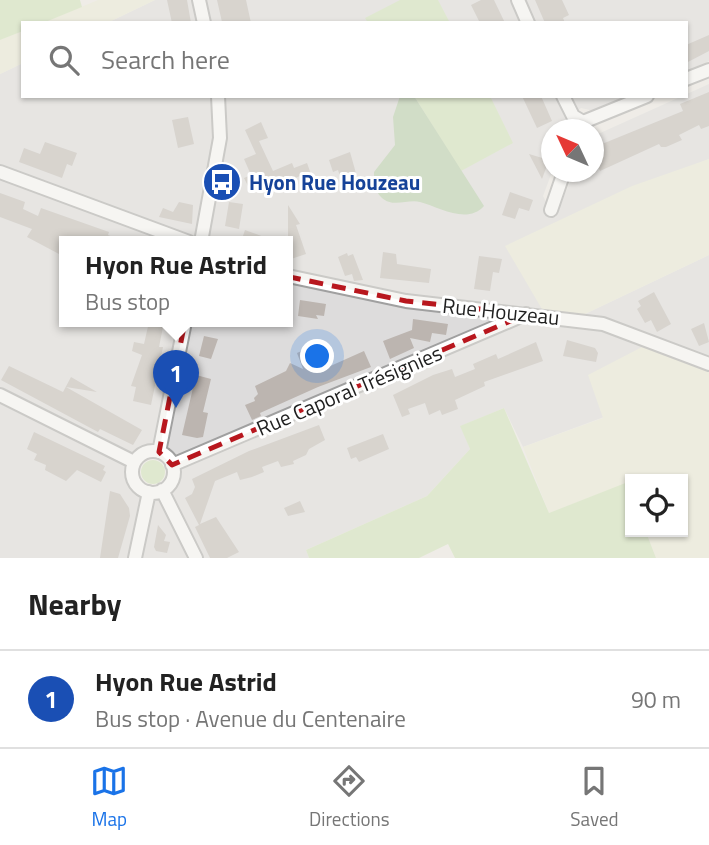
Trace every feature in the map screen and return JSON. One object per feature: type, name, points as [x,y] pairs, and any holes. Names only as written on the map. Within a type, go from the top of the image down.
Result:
[{"type":"street","points":[[199,0],[204,21]]},
{"type":"street","points":[[518,0],[527,21]]},
{"type":"street","points":[[688,78],[709,70]]},
{"type":"street","points":[[202,236],[220,138],[218,98]]},
{"type":"street","points":[[563,98],[575,119]]},
{"type":"street","points":[[596,119],[643,98]]},
{"type":"street","points":[[0,172],[173,236]]},
{"type":"street","points":[[551,210],[561,182]]},
{"type":"street","name":"Rue Houzeau","points":[[293,277],[406,301],[603,324],[709,364]]},
{"type":"street","name":"Rue Caporal Trésignies","points":[[172,465],[527,314]]},
{"type":"street","points":[[159,452],[184,327]]},
{"type":"street","points":[[0,395],[134,462]]},
{"type":"street","points":[[134,462],[145,453],[159,452],[172,465],[171,481],[156,491],[135,558]]},
{"type":"street","points":[[134,462],[134,480],[139,487],[156,491],[196,558]]},
{"type":"highlighted area","points":[[200,246],[285,276],[406,301],[527,314],[172,465],[159,452]]},
{"type":"shaded area","points":[[155,0],[709,0],[709,61],[688,70],[688,21],[111,21]]},
{"type":"shaded area","points":[[21,64],[21,98],[627,98],[594,111],[581,108],[567,119],[541,119],[541,182],[548,182],[543,196],[555,218],[570,182],[604,182],[604,131],[678,98],[688,98],[688,93],[709,84],[709,159],[531,234],[585,314],[709,255],[709,364],[646,342],[604,417],[523,447],[504,408],[461,426],[470,449],[427,496],[306,550],[309,558],[0,558],[0,74]],"holes":[[[150,451],[168,458],[173,473],[166,488],[149,492],[136,484],[132,474],[134,462]]]},
{"type":"green space","points":[[0,0],[80,0],[82,7],[48,21],[21,21],[21,32],[0,40]]},
{"type":"green space","points":[[98,0],[155,0],[111,21],[48,21]]},
{"type":"green space","points":[[400,0],[438,0],[449,21],[367,21],[365,18]]},
{"type":"green space","points":[[21,32],[21,64],[0,74],[0,40]]},
{"type":"green space","points":[[399,98],[415,98],[484,206],[470,214],[461,214],[415,201],[386,201],[379,195],[374,172],[395,145],[393,117]]},
{"type":"green space","points":[[415,98],[491,98],[513,143],[461,171]]},
{"type":"green space","points":[[709,159],[709,255],[585,314],[581,321],[546,316],[505,246],[632,186]]},
{"type":"green space","points":[[646,342],[709,364],[709,558],[656,558],[648,537],[688,537],[688,474],[625,474],[625,484],[549,513],[523,447],[603,418],[588,375],[642,347]]},
{"type":"green space","points":[[504,408],[549,513],[625,483],[625,537],[648,537],[656,558],[455,558],[448,544],[419,558],[309,558],[306,550],[427,496],[470,449],[460,426]]},
{"type":"green space","points":[[153,460],[162,463],[165,472],[162,481],[153,484],[144,481],[141,472],[144,463]]},
{"type":"building","points":[[167,0],[187,0],[191,21],[172,21]]},
{"type":"building","points":[[217,0],[246,0],[251,21],[222,21]]},
{"type":"building","points":[[481,0],[494,0],[504,21],[479,21],[471,5]]},
{"type":"building","points":[[535,0],[562,0],[569,15],[563,18],[564,21],[544,21]]},
{"type":"building","points":[[709,35],[709,51],[688,62],[688,44]]},
{"type":"building","points":[[709,92],[709,126],[701,129],[699,125],[679,135],[682,140],[666,147],[659,144],[604,169],[604,143],[683,111],[680,104]]},
{"type":"building","points":[[523,98],[542,98],[551,119],[541,119],[541,126],[537,128]]},
{"type":"building","points":[[188,117],[194,144],[178,148],[172,120]]},
{"type":"building","points":[[261,122],[268,138],[259,141],[273,171],[292,163],[294,168],[307,163],[312,177],[302,180],[300,176],[277,185],[274,176],[249,188],[244,178],[251,175],[244,159],[256,154],[245,130]]},
{"type":"building","points":[[45,142],[77,153],[72,166],[67,164],[62,178],[19,162],[24,148],[40,154]]},
{"type":"building","points":[[350,152],[359,184],[344,189],[338,170],[333,172],[329,160]]},
{"type":"building","points":[[529,154],[541,158],[541,177]]},
{"type":"building","points":[[510,192],[533,200],[529,211],[519,208],[515,219],[502,215]]},
{"type":"building","points":[[0,193],[25,202],[23,209],[38,216],[41,208],[109,232],[110,236],[59,236],[59,254],[27,237],[32,229],[0,217]]},
{"type":"building","points":[[179,202],[193,205],[192,224],[159,217],[163,208],[173,212]]},
{"type":"building","points":[[229,202],[243,204],[239,229],[225,226]]},
{"type":"building","points":[[288,205],[300,224],[296,225],[306,254],[293,258],[293,236],[288,236]]},
{"type":"building","points":[[245,230],[261,236],[243,236]]},
{"type":"building","points":[[383,252],[396,254],[397,264],[431,269],[429,283],[380,278]]},
{"type":"building","points":[[347,253],[348,256],[353,254],[363,280],[354,281],[352,274],[345,276],[338,257]]},
{"type":"building","points":[[479,256],[502,259],[499,273],[493,272],[490,291],[474,289]]},
{"type":"building","points":[[654,292],[671,324],[657,332],[651,320],[645,323],[637,309],[641,306],[638,301]]},
{"type":"building","points":[[300,300],[326,304],[324,316],[316,315],[318,319],[298,316]]},
{"type":"building","points":[[413,319],[448,324],[446,335],[432,333],[430,342],[410,338],[414,348],[390,359],[383,341],[412,330]]},
{"type":"building","points":[[704,323],[709,342],[699,346],[691,329]]},
{"type":"building","points":[[148,327],[163,327],[159,347],[163,347],[151,405],[133,401],[136,387],[131,386],[142,355],[132,351],[134,342],[144,344]]},
{"type":"building","points":[[204,336],[218,339],[211,359],[199,356]]},
{"type":"building","points":[[567,340],[595,348],[598,353],[596,362],[563,356]]},
{"type":"building","points":[[536,342],[543,361],[484,382],[485,386],[455,400],[458,409],[442,415],[440,410],[429,415],[425,403],[408,409],[410,414],[402,417],[393,395],[433,375],[452,369],[455,377],[475,369],[473,364],[496,354],[498,359]]},
{"type":"building","points":[[306,349],[317,372],[364,351],[371,367],[318,387],[260,413],[261,416],[252,420],[245,405],[255,401],[254,398],[258,394],[255,386],[286,371],[290,363],[303,369],[297,353]]},
{"type":"building","points":[[9,366],[63,392],[71,377],[97,392],[66,387],[142,430],[133,445],[100,429],[98,432],[1,380]]},
{"type":"building","points":[[196,375],[211,379],[203,412],[208,413],[203,437],[197,438],[182,435]]},
{"type":"building","points":[[319,425],[325,440],[309,449],[306,455],[293,461],[294,464],[281,467],[278,461],[262,467],[264,472],[252,477],[240,480],[237,472],[215,481],[200,524],[216,517],[239,552],[227,558],[210,558],[195,527],[199,525],[185,498],[192,494],[195,487],[192,479],[249,451]]},
{"type":"building","points":[[34,432],[105,466],[103,470],[106,472],[101,482],[77,470],[66,481],[45,470],[46,465],[34,460],[37,454],[27,449]]},
{"type":"building","points":[[383,434],[389,449],[359,462],[356,457],[351,459],[347,448]]},
{"type":"building","points":[[110,491],[120,494],[129,508],[130,516],[118,558],[100,558]]},
{"type":"building","points":[[300,501],[305,512],[288,516],[284,508]]},
{"type":"building","points":[[158,525],[166,535],[164,541],[170,542],[167,553],[156,551],[154,547]]},
{"type":"place","name":"Hyon Rue Houzeau","points":[[222,182]]},
{"type":"place","name":"Hyon Rue Astrid","points":[[176,408]]}]
